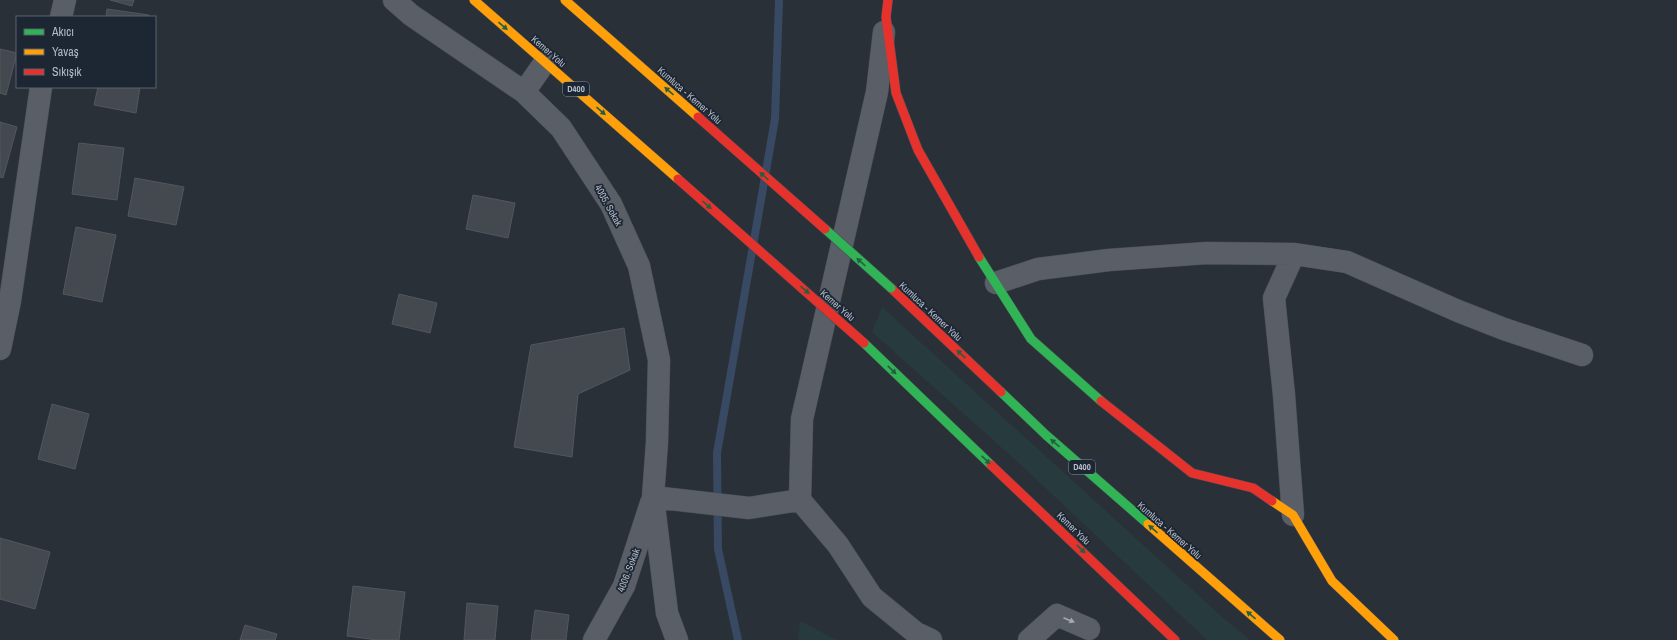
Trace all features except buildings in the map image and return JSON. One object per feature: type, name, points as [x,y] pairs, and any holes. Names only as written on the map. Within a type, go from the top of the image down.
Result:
[{"type":"main road","name":"Kemer Yolu","points":[[474,0],[864,343],[1175,640]]},
{"type":"main road","name":"Kumluca - Kemer Yolu","points":[[565,0],[890,288],[1046,435],[1280,640]]},
{"type":"main road","points":[[887,8],[896,93],[918,150],[996,283],[1031,339],[1114,413],[1192,473],[1253,488],[1293,514],[1332,581],[1394,640]]},
{"type":"street","points":[[61,16],[65,0]]},
{"type":"street","name":"4005. Sokak","points":[[394,0],[411,15],[524,92],[561,128],[610,204],[639,266],[659,360],[657,442],[653,497]]},
{"type":"street","points":[[887,8],[877,92],[802,419],[800,500],[838,545],[872,597],[916,633],[931,640]]},
{"type":"street","points":[[524,92],[545,62]]},
{"type":"street","points":[[0,349],[10,301],[41,88]]},
{"type":"street","points":[[996,283],[1038,269],[1109,260],[1207,253],[1294,254],[1347,262],[1458,311],[1504,329],[1582,355]]},
{"type":"street","points":[[1293,514],[1284,396],[1274,298],[1294,254]]},
{"type":"street","points":[[677,640],[667,613],[653,497],[683,499],[750,508],[800,500]]},
{"type":"street","name":"4006. Sokak","points":[[594,640],[624,586],[653,497]]},
{"type":"street","points":[[1029,640],[1057,615],[1090,629]]},
{"type":"green space","points":[[882,307],[1220,615],[1250,640],[1207,640],[1021,465],[872,332]]},
{"type":"green space","points":[[800,621],[837,640],[798,640]]},
{"type":"waterway","points":[[738,640],[718,549],[717,453],[775,119],[779,0]]},
{"type":"traffic: fast","points":[[825,229],[891,288]]},
{"type":"traffic: fast","points":[[979,257],[1031,339],[1101,401]]},
{"type":"traffic: fast","points":[[864,343],[991,465]]},
{"type":"traffic: fast","points":[[1001,392],[1046,435],[1148,524]]},
{"type":"traffic: slow","points":[[474,0],[678,179]]},
{"type":"traffic: slow","points":[[565,0],[698,117]]},
{"type":"traffic: slow","points":[[1272,501],[1293,515],[1332,581],[1394,640]]},
{"type":"traffic: slow","points":[[1148,524],[1280,640]]},
{"type":"traffic: jam","points":[[888,0],[886,17],[896,93],[918,150],[979,257]]},
{"type":"traffic: jam","points":[[698,117],[825,229]]},
{"type":"traffic: jam","points":[[678,179],[864,343]]},
{"type":"traffic: jam","points":[[891,288],[1001,392]]},
{"type":"traffic: jam","points":[[1101,401],[1192,473],[1253,488],[1272,501]]},
{"type":"traffic: jam","points":[[991,465],[1175,640]]}]
